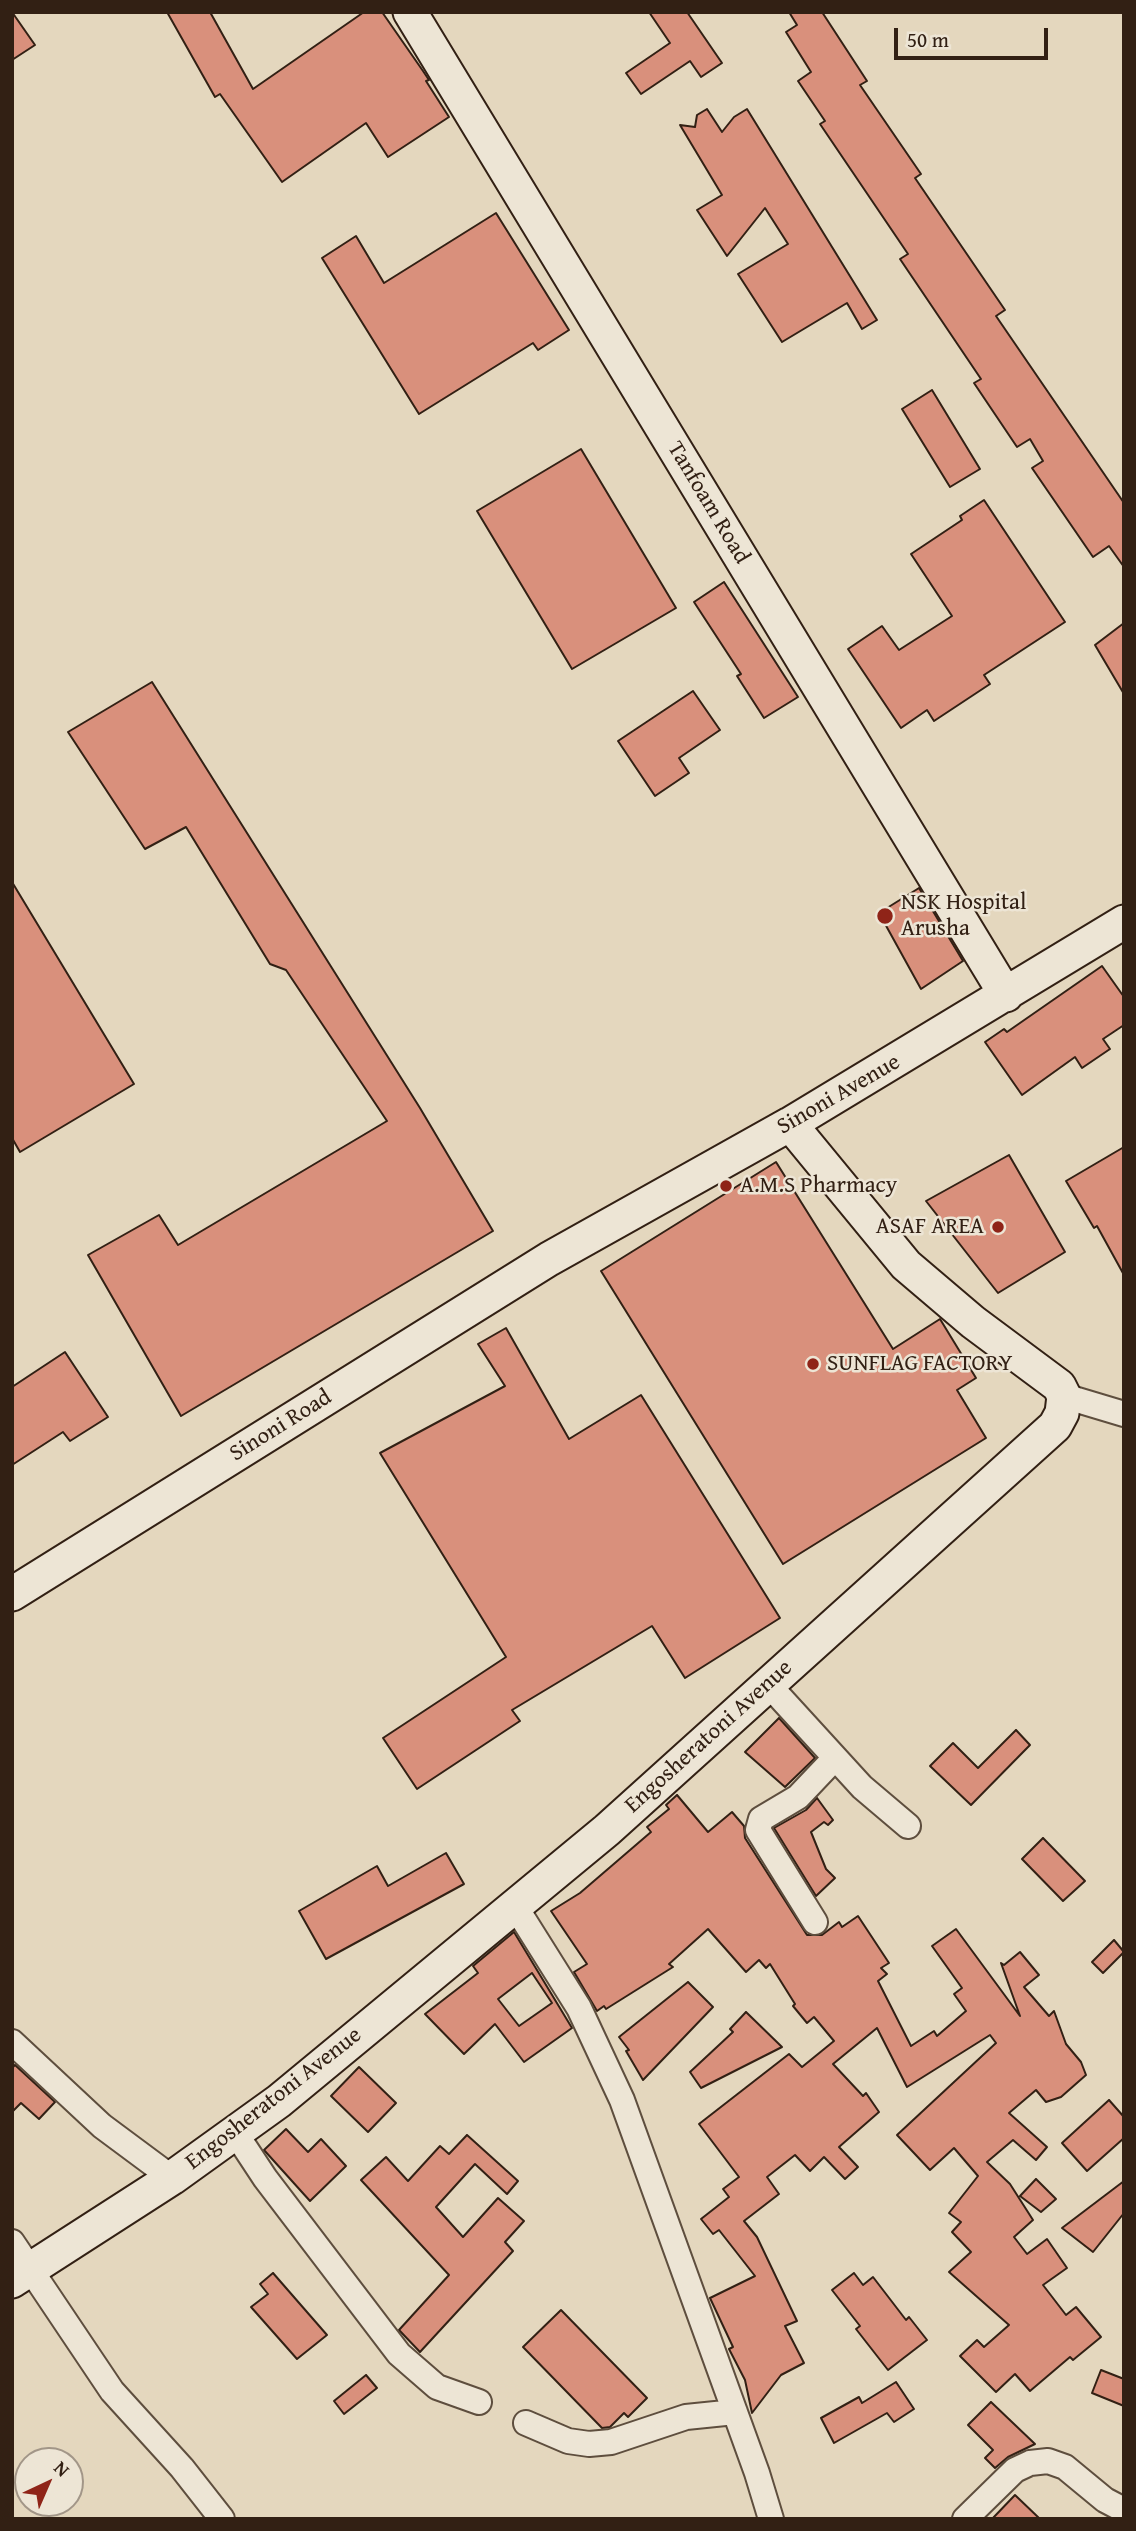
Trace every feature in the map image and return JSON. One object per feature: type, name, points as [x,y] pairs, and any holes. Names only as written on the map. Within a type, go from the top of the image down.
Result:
[{"type":"street","name":"Tanfoam Road","points":[[410,12],[1006,995]]},
{"type":"street","name":"Sinoni Avenue","points":[[549,1259],[790,1125],[1124,922]]},
{"type":"street","points":[[790,1125],[906,1265],[973,1322],[1050,1378],[1059,1386],[1063,1396],[1124,1414]]},
{"type":"street","name":"Sinoni Road","points":[[12,1594],[549,1259]]},
{"type":"street","name":"Engosheratoni Avenue","points":[[22,2275],[236,2134],[515,1906],[676,1770],[767,1684],[1055,1426],[1062,1413],[1063,1396]]},
{"type":"street","points":[[767,1684],[834,1759],[908,1826]]},
{"type":"street","points":[[815,1922],[758,1830],[761,1819],[798,1797],[834,1759]]},
{"type":"street","points":[[515,1906],[579,2007],[608,2066],[640,2146],[771,2519]]},
{"type":"street","points":[[12,2042],[112,2135],[172,2178]]},
{"type":"street","points":[[236,2134],[265,2178],[398,2354],[437,2388],[479,2402]]},
{"type":"street","points":[[12,2242],[22,2275],[63,2322],[112,2391],[182,2468],[222,2519]]},
{"type":"street","points":[[526,2423],[568,2441],[589,2444],[611,2442],[686,2417],[735,2412]]},
{"type":"street","points":[[965,2519],[1015,2470],[1030,2463],[1048,2461],[1065,2467],[1124,2510]]},
{"type":"building","points":[[12,12],[35,45],[12,60]]},
{"type":"building","points":[[167,12],[210,12],[253,89],[364,12],[382,12],[429,80],[426,81],[449,117],[388,157],[366,123],[282,182],[220,94],[215,97]]},
{"type":"building","points":[[649,12],[687,12],[722,63],[701,77],[690,61],[641,94],[626,73],[670,43]]},
{"type":"building","points":[[789,12],[822,12],[867,81],[860,85],[921,174],[915,178],[1005,310],[996,316],[1124,503],[1124,567],[1109,546],[1093,557],[1032,468],[1043,461],[1030,439],[1017,447],[974,383],[981,379],[900,259],[908,254],[820,124],[825,121],[798,81],[811,72],[786,32],[797,25]]},
{"type":"building","points":[[707,109],[722,132],[734,117],[747,109],[877,320],[862,329],[847,303],[782,342],[738,274],[788,244],[765,208],[727,256],[697,210],[722,195],[680,125],[695,127],[697,115]]},
{"type":"building","points":[[496,213],[569,330],[538,350],[533,343],[419,414],[322,258],[356,236],[384,283]]},
{"type":"building","points":[[932,390],[980,469],[950,487],[902,409]]},
{"type":"building","points":[[581,449],[676,608],[572,669],[477,511]]},
{"type":"building","points":[[984,500],[1065,622],[984,675],[990,684],[934,721],[927,710],[901,728],[848,649],[882,626],[899,650],[952,616],[911,554],[962,520],[960,516]]},
{"type":"building","points":[[724,582],[798,697],[764,718],[737,676],[741,674],[694,602]]},
{"type":"building","points":[[1124,623],[1124,694],[1095,645]]},
{"type":"building","points":[[152,682],[420,1108],[493,1231],[181,1416],[88,1255],[159,1215],[178,1245],[387,1121],[286,970],[270,964],[186,827],[145,849],[68,732]]},
{"type":"building","points":[[693,691],[720,730],[679,758],[689,773],[655,796],[618,741]]},
{"type":"building","points":[[12,882],[134,1084],[20,1152],[12,1138]]},
{"type":"building","points":[[919,888],[963,961],[921,989],[879,913]]},
{"type":"building","points":[[1102,966],[1124,997],[1124,1025],[1103,1039],[1110,1049],[1082,1068],[1075,1057],[1022,1095],[985,1042],[1004,1029],[1007,1032]]},
{"type":"building","points":[[1124,1147],[1124,1275],[1097,1226],[1094,1228],[1066,1181]]},
{"type":"building","name":"ASAF AREA","points":[[1009,1155],[1065,1252],[998,1293],[926,1201]]},
{"type":"building","name":"SUNFLAG FACTORY","points":[[776,1162],[893,1349],[940,1319],[976,1378],[957,1390],[986,1438],[783,1564],[601,1271]]},
{"type":"building","points":[[506,1328],[569,1439],[641,1395],[780,1618],[685,1678],[652,1626],[512,1710],[520,1721],[417,1789],[383,1738],[506,1657],[380,1453],[505,1386],[478,1344]]},
{"type":"building","points":[[65,1352],[108,1417],[70,1441],[63,1432],[12,1465],[12,1387]]},
{"type":"building","points":[[779,1718],[815,1758],[785,1787],[745,1752]]},
{"type":"building","points":[[1016,1730],[1030,1745],[971,1805],[930,1766],[953,1743],[978,1768]]},
{"type":"building","points":[[677,1795],[708,1832],[732,1812],[744,1826],[745,1838],[807,1935],[822,1935],[839,1922],[842,1927],[858,1916],[889,1963],[881,1968],[887,1974],[878,1981],[911,2046],[934,2031],[937,2036],[966,2011],[954,1994],[962,1988],[932,1946],[956,1929],[1020,2016],[1001,1963],[1004,1965],[1020,1952],[1039,1975],[1024,1987],[1049,2016],[1054,2011],[1066,2044],[1081,2062],[1086,2075],[1061,2097],[1046,2102],[1036,2090],[1009,2113],[1047,2147],[1036,2160],[1013,2140],[987,2162],[1010,2184],[1033,2220],[1014,2237],[1027,2254],[1047,2239],[1067,2268],[1043,2285],[1066,2315],[1076,2307],[1101,2337],[1073,2360],[1070,2357],[1030,2391],[1015,2374],[996,2392],[960,2356],[977,2340],[984,2347],[1009,2325],[949,2272],[971,2252],[952,2232],[961,2222],[949,2213],[978,2176],[954,2148],[930,2170],[897,2135],[996,2043],[990,2035],[907,2087],[877,2028],[833,2064],[863,2096],[866,2093],[879,2112],[839,2147],[858,2167],[845,2179],[824,2157],[810,2171],[795,2155],[767,2177],[779,2194],[744,2221],[757,2237],[797,2321],[785,2326],[804,2363],[781,2375],[752,2413],[745,2380],[729,2349],[733,2347],[710,2298],[755,2276],[719,2230],[713,2234],[701,2219],[729,2197],[723,2189],[739,2177],[699,2124],[789,2054],[802,2067],[834,2041],[814,2017],[807,2023],[793,2006],[795,2004],[770,1964],[766,1968],[759,1960],[746,1972],[708,1929],[669,1964],[673,1967],[606,2009],[604,2006],[597,2011],[574,1972],[587,1964],[551,1911],[580,1893],[651,1832],[647,1827],[669,1809],[666,1805]]},
{"type":"building","points":[[817,1798],[833,1820],[828,1825],[824,1822],[811,1832],[826,1869],[835,1878],[816,1896],[774,1828],[806,1810]]},
{"type":"building","points":[[1043,1838],[1085,1881],[1063,1901],[1022,1859]]},
{"type":"building","points":[[446,1853],[464,1884],[326,1959],[299,1911],[377,1866],[388,1886]]},
{"type":"building","points":[[514,1932],[572,2028],[524,2062],[495,2024],[464,2054],[425,2014],[478,1973],[473,1966]],"holes":[[[532,1973],[552,2003],[519,2026],[498,1999]]]},
{"type":"building","points":[[1114,1940],[1124,1952],[1103,1973],[1092,1962]]},
{"type":"building","points":[[688,1982],[713,2007],[643,2080],[626,2051],[629,2050],[619,2037]]},
{"type":"building","points":[[746,2012],[782,2047],[701,2088],[690,2072],[733,2032],[730,2029]]},
{"type":"building","points":[[15,2065],[55,2102],[39,2119],[21,2103],[12,2112],[12,2068]]},
{"type":"building","points":[[359,2067],[396,2103],[368,2132],[331,2096]]},
{"type":"building","points":[[1109,2100],[1124,2117],[1124,2138],[1087,2171],[1062,2143]]},
{"type":"building","points":[[286,2129],[308,2152],[321,2139],[346,2166],[310,2201],[264,2150]]},
{"type":"building","points":[[467,2135],[518,2181],[507,2194],[475,2164],[436,2207],[463,2237],[498,2198],[524,2221],[505,2242],[513,2251],[420,2352],[399,2330],[449,2275],[361,2180],[386,2157],[408,2181],[440,2146],[449,2154]]},
{"type":"building","points":[[1036,2179],[1056,2199],[1041,2212],[1020,2196]]},
{"type":"building","points":[[1124,2181],[1124,2213],[1093,2252],[1062,2228]]},
{"type":"building","points":[[273,2273],[327,2335],[297,2359],[251,2307],[268,2294],[260,2284]]},
{"type":"building","points":[[854,2273],[863,2285],[873,2277],[906,2320],[909,2317],[927,2340],[888,2370],[856,2329],[860,2326],[832,2290]]},
{"type":"building","points":[[561,2310],[647,2398],[628,2417],[624,2413],[610,2427],[602,2428],[523,2347]]},
{"type":"building","points":[[1101,2370],[1124,2379],[1124,2406],[1092,2393]]},
{"type":"building","points":[[366,2375],[377,2388],[344,2414],[334,2401]]},
{"type":"building","points":[[896,2382],[914,2409],[894,2422],[887,2413],[834,2443],[821,2418],[859,2397],[862,2403]]},
{"type":"building","points":[[991,2402],[1035,2444],[1008,2457],[995,2468],[985,2458],[993,2450],[968,2425]]},
{"type":"building","points":[[1015,2495],[1040,2519],[992,2519]]},
{"type":"place","name":"NSK Hospital Arusha","points":[[885,916]]},
{"type":"place","name":"A.M.S Pharmacy","points":[[726,1186]]},
{"type":"place","name":"ASAF AREA","points":[[998,1227]]},
{"type":"place","name":"SUNFLAG FACTORY","points":[[813,1364]]}]
